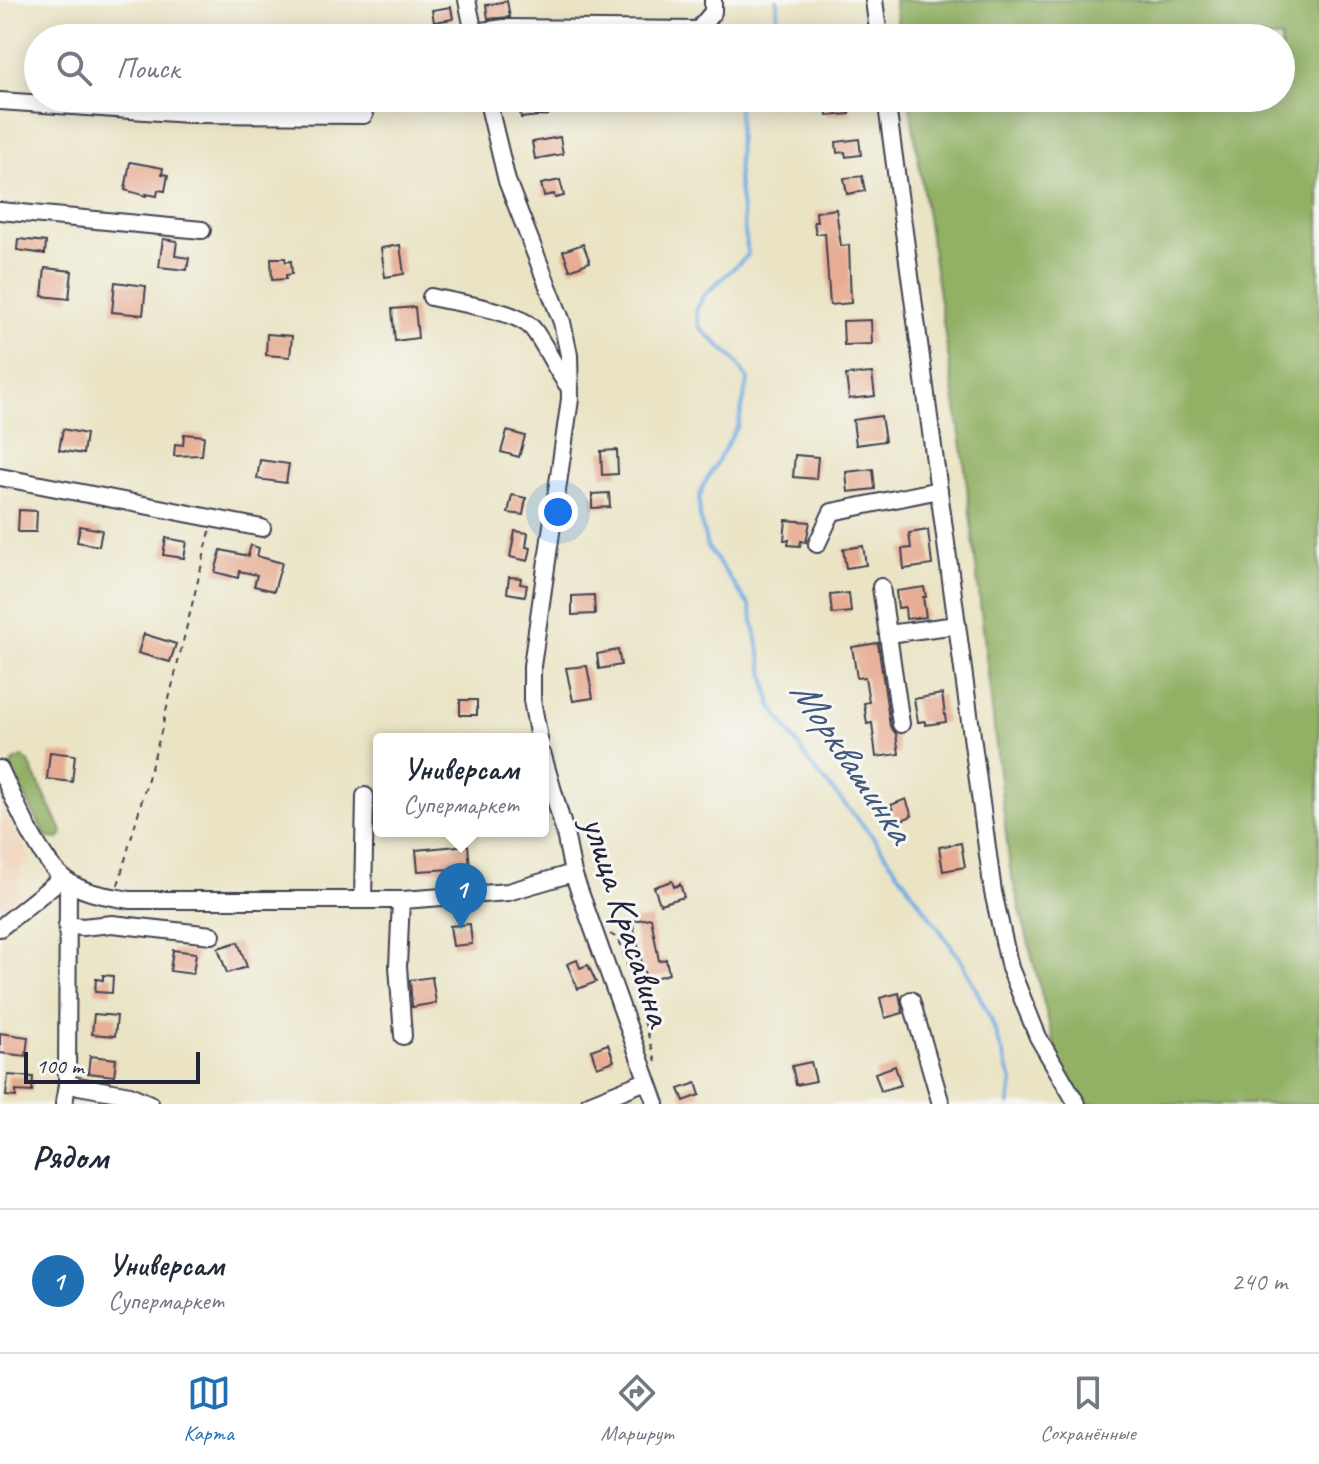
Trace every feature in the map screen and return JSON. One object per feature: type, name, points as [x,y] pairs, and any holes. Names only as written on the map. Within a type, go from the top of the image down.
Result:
[{"type":"street","points":[[467,0],[472,24]]},
{"type":"street","points":[[703,24],[713,12],[713,0]]},
{"type":"street","points":[[874,0],[877,24]]},
{"type":"street","points":[[0,101],[24,103]]},
{"type":"street","points":[[160,112],[364,115]]},
{"type":"street","points":[[490,112],[507,181],[562,322],[569,355],[570,388],[532,666],[532,700],[538,733]]},
{"type":"street","points":[[888,112],[993,892],[1010,968],[1038,1037],[1077,1104]]},
{"type":"street","points":[[0,211],[202,230]]},
{"type":"street","points":[[431,297],[518,317],[532,327],[557,372],[570,388]]},
{"type":"street","points":[[0,477],[262,528]]},
{"type":"street","points":[[817,544],[832,512],[939,490]]},
{"type":"street","points":[[881,587],[901,724]]},
{"type":"street","points":[[888,634],[957,625]]},
{"type":"street","points":[[0,769],[5,792],[65,880],[95,894],[115,898],[401,900],[508,892],[573,873]]},
{"type":"street","name":"улица Красавина","points":[[549,777],[573,873],[656,1104]]},
{"type":"street","points":[[363,900],[365,796]]},
{"type":"street","points":[[64,1104],[67,1084],[65,880]]},
{"type":"street","points":[[0,928],[65,880]]},
{"type":"street","points":[[401,900],[398,966],[403,1036]]},
{"type":"street","points":[[67,925],[112,924],[212,935]]},
{"type":"street","points":[[911,1000],[941,1104]]},
{"type":"street","points":[[589,1104],[646,1081]]},
{"type":"street","points":[[67,1084],[130,1095],[150,1104]]},
{"type":"path","points":[[115,898],[160,736],[213,519]]},
{"type":"path","points":[[591,925],[619,939],[656,1059]]},
{"type":"shaded area","points":[[0,809],[31,857],[21,868],[18,881],[17,888],[23,898],[0,916]]},
{"type":"green space","points":[[894,0],[1319,0],[1319,1104],[1086,1104],[1060,1067],[1010,869],[964,460],[911,112],[1295,112],[1295,24],[898,24]]},
{"type":"green space","points":[[22,757],[28,761],[61,829],[62,835],[58,839],[46,837],[11,769],[12,762]]},
{"type":"building","points":[[507,1],[510,17],[488,19],[486,5]]},
{"type":"building","points":[[451,7],[453,19],[434,22],[432,10]]},
{"type":"building","points":[[520,112],[547,112],[548,115],[521,118]]},
{"type":"building","points":[[827,112],[850,112],[850,114],[827,116]]},
{"type":"building","points":[[560,137],[563,154],[535,159],[532,142]]},
{"type":"building","points":[[859,139],[861,155],[846,157],[845,152],[837,153],[836,142]]},
{"type":"building","points":[[130,162],[163,168],[162,174],[168,175],[165,191],[158,190],[157,196],[146,196],[125,190]]},
{"type":"building","points":[[862,176],[865,191],[847,194],[844,178]]},
{"type":"building","points":[[560,180],[564,196],[544,196],[541,184]]},
{"type":"building","points":[[836,209],[841,246],[849,245],[851,303],[830,305],[825,233],[816,234],[814,222],[817,222],[816,212]]},
{"type":"building","points":[[18,239],[46,242],[45,254],[17,250]]},
{"type":"building","points":[[163,239],[177,241],[175,256],[189,258],[187,270],[159,267]]},
{"type":"building","points":[[583,244],[590,262],[570,270],[563,251]]},
{"type":"building","points":[[400,245],[404,274],[385,277],[381,248]]},
{"type":"building","points":[[271,258],[291,261],[292,274],[286,275],[286,279],[272,280]]},
{"type":"building","points":[[45,268],[72,271],[69,299],[42,296]]},
{"type":"building","points":[[115,282],[146,286],[143,315],[112,312]]},
{"type":"building","points":[[415,307],[418,338],[395,341],[392,309]]},
{"type":"building","points":[[871,320],[872,344],[844,345],[843,321]]},
{"type":"building","points":[[267,334],[292,336],[290,357],[266,355]]},
{"type":"building","points":[[872,373],[875,396],[849,399],[846,375]]},
{"type":"building","points":[[881,416],[885,441],[856,445],[853,420]]},
{"type":"building","points":[[63,429],[86,434],[83,454],[59,450]]},
{"type":"building","points":[[507,431],[525,436],[519,457],[501,452]]},
{"type":"building","points":[[184,434],[204,436],[202,455],[174,456],[175,444],[183,445]]},
{"type":"building","points":[[617,450],[618,474],[602,475],[601,451]]},
{"type":"building","points":[[795,455],[818,457],[816,479],[793,477]]},
{"type":"building","points":[[260,460],[289,464],[286,483],[257,479]]},
{"type":"building","points":[[873,469],[875,489],[848,492],[846,472]]},
{"type":"building","points":[[609,493],[610,507],[592,508],[592,494]]},
{"type":"building","points":[[512,495],[526,498],[523,515],[508,513]]},
{"type":"building","points":[[19,510],[37,511],[36,532],[18,532]]},
{"type":"building","points":[[786,520],[810,522],[806,542],[801,541],[800,546],[788,545],[789,540],[784,540]]},
{"type":"building","points":[[80,526],[102,530],[99,546],[77,542]]},
{"type":"building","points":[[928,530],[932,565],[904,569],[902,549],[911,548],[909,533]]},
{"type":"building","points":[[515,531],[528,533],[526,547],[531,548],[528,561],[510,557]]},
{"type":"building","points":[[166,538],[187,542],[184,558],[163,555]]},
{"type":"building","points":[[251,545],[259,548],[257,556],[282,563],[274,591],[254,586],[257,575],[239,571],[238,578],[215,572],[221,550],[248,556]]},
{"type":"building","points":[[863,546],[866,565],[846,568],[843,549]]},
{"type":"building","points":[[509,577],[521,578],[520,584],[527,585],[525,596],[507,593]]},
{"type":"building","points":[[924,587],[926,617],[906,619],[905,607],[898,608],[896,591]]},
{"type":"building","points":[[849,593],[851,612],[832,614],[830,595]]},
{"type":"building","points":[[594,595],[595,614],[572,615],[572,596]]},
{"type":"building","points":[[144,634],[176,644],[170,662],[138,653]]},
{"type":"building","points":[[878,643],[890,726],[896,734],[899,754],[876,757],[872,723],[867,724],[864,703],[869,702],[865,677],[857,678],[852,647]]},
{"type":"building","points":[[618,650],[621,665],[599,669],[597,654]]},
{"type":"building","points":[[587,666],[593,698],[573,701],[566,668]]},
{"type":"building","points":[[942,694],[946,722],[925,725],[925,721],[918,722],[914,699]]},
{"type":"building","points":[[460,700],[477,700],[477,715],[460,715]]},
{"type":"building","points":[[50,752],[75,755],[72,782],[47,779]]},
{"type":"building","points":[[906,799],[912,816],[897,822],[891,805]]},
{"type":"building","points":[[961,843],[965,867],[943,871],[939,847]]},
{"type":"building","points":[[468,845],[470,868],[418,871],[416,850]]},
{"type":"building","points":[[672,881],[674,887],[680,884],[684,897],[660,904],[654,887]]},
{"type":"building","points":[[651,918],[659,961],[666,959],[669,974],[646,980],[632,921]]},
{"type":"building","points":[[470,924],[472,944],[453,946],[450,926]]},
{"type":"building","points":[[238,942],[247,967],[227,973],[218,948]]},
{"type":"building","points":[[173,950],[196,953],[193,974],[170,971]]},
{"type":"building","points":[[577,960],[580,968],[588,965],[596,982],[578,989],[567,964]]},
{"type":"building","points":[[103,975],[113,976],[112,993],[95,992],[96,979],[103,980]]},
{"type":"building","points":[[432,977],[436,1003],[412,1007],[410,980]]},
{"type":"building","points":[[899,993],[903,1013],[885,1018],[880,998]]},
{"type":"building","points":[[94,1014],[117,1016],[115,1036],[92,1034]]},
{"type":"building","points":[[0,1033],[28,1037],[26,1056],[0,1053]]},
{"type":"building","points":[[608,1044],[614,1061],[597,1067],[591,1050]]},
{"type":"building","points":[[90,1056],[116,1059],[114,1076],[88,1073]]},
{"type":"building","points":[[811,1062],[816,1081],[796,1085],[792,1066]]},
{"type":"building","points":[[895,1066],[901,1085],[881,1091],[875,1073]]},
{"type":"building","points":[[8,1075],[33,1077],[32,1092],[16,1091],[16,1097],[6,1096]]},
{"type":"building","points":[[696,1083],[700,1095],[684,1101],[679,1089]]},
{"type":"waterway","name":"Морквашинка","points":[[774,24],[777,0]]},
{"type":"waterway","name":"Морквашинка","points":[[739,112],[738,180],[748,255],[703,296],[696,311],[700,328],[736,361],[748,380],[738,426],[703,486],[699,500],[707,546],[750,607],[771,705],[811,765],[873,837],[961,960],[991,1019],[1012,1081],[1009,1104]]},
{"type":"place","name":"Универсам","points":[[461,929]]}]
